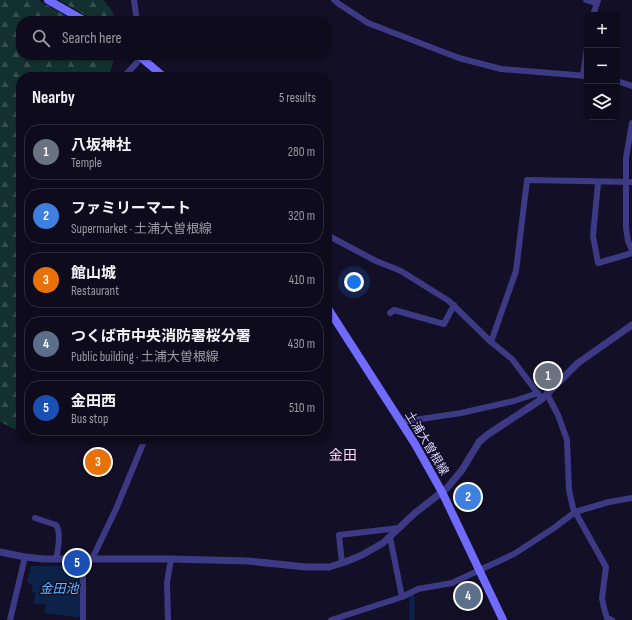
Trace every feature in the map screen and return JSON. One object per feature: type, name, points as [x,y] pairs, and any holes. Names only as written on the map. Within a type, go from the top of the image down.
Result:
[{"type":"main road","points":[[48,0],[76,16]]},
{"type":"main road","points":[[145,60],[158,72]]},
{"type":"main road","name":"土浦大曽根線","points":[[332,315],[415,444],[442,492],[503,620]]},
{"type":"street","points":[[134,0],[136,16]]},
{"type":"street","points":[[334,0],[368,23],[459,58],[501,69],[584,76]]},
{"type":"street","points":[[586,0],[597,2],[594,12]]},
{"type":"street","points":[[127,72],[139,60]]},
{"type":"street","points":[[620,82],[632,86]]},
{"type":"street","points":[[598,182],[593,236],[598,263],[632,251],[628,241],[626,228],[629,182],[626,158],[632,124]]},
{"type":"street","points":[[491,342],[516,271],[527,180],[629,182]]},
{"type":"street","points":[[332,238],[376,261],[401,271],[444,297],[491,342],[512,359],[558,415],[567,440],[569,490],[573,508],[606,567],[602,598],[607,618],[612,620]]},
{"type":"street","points":[[390,313],[394,310],[444,324],[454,305]]},
{"type":"street","points":[[0,552],[25,557],[56,559],[248,561],[306,567],[329,567],[342,563],[374,549],[390,537],[414,512],[442,492],[462,470],[480,442],[487,435],[542,396],[582,359],[631,328]]},
{"type":"street","points":[[401,422],[461,414],[542,396]]},
{"type":"street","points":[[92,559],[119,503],[143,444]]},
{"type":"street","points":[[331,620],[402,597],[418,589],[452,583],[514,554],[576,512],[609,502],[632,498]]},
{"type":"street","points":[[35,518],[56,525],[59,529],[56,559]]},
{"type":"street","points":[[342,563],[339,535],[400,528]]},
{"type":"street","points":[[390,537],[402,597]]},
{"type":"street","points":[[10,620],[25,557]]},
{"type":"street","points":[[83,559],[83,620]]},
{"type":"street","points":[[168,620],[167,582],[170,559]]},
{"type":"green space","points":[[0,0],[38,0],[66,16],[16,16],[16,60],[114,60],[110,72],[16,72],[16,430],[0,422]]},
{"type":"green space","points":[[59,0],[103,0],[111,9],[114,16],[86,16]]},
{"type":"water","name":"金田池","points":[[31,566],[77,566],[80,569],[81,615],[78,617],[44,613],[46,605],[33,603],[36,593],[31,592],[33,587],[27,582]]},
{"type":"waterway","points":[[412,597],[412,620]]},
{"type":"place","name":"八坂神社","points":[[548,376]]},
{"type":"place","name":"館山城","points":[[98,462]]},
{"type":"place","name":"ファミリーマート","points":[[468,497]]},
{"type":"place","name":"金田西","points":[[77,563]]},
{"type":"place","name":"つくば市中央消防署桜分署","points":[[468,596]]},
{"type":"district","name":"金田","points":[[343,455]]}]
